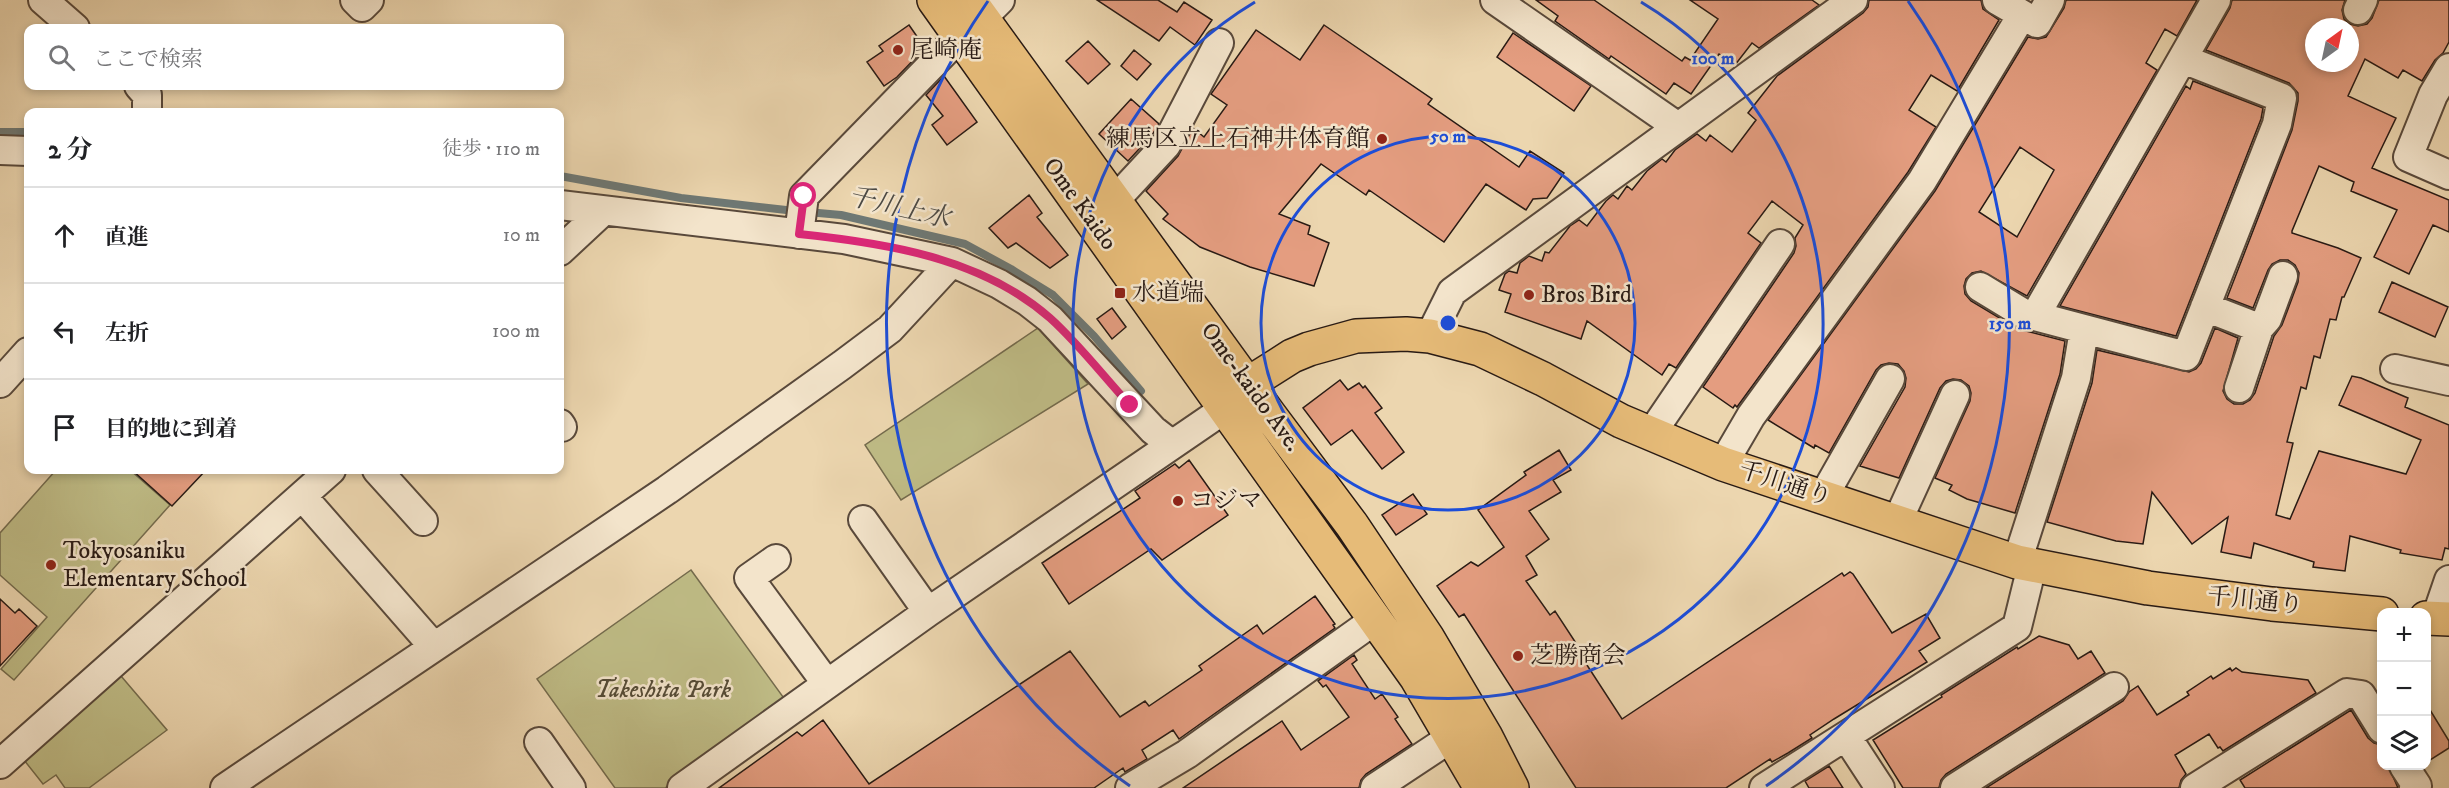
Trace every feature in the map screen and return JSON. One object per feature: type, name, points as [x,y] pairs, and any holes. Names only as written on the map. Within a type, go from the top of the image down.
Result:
[{"type":"main road","name":"Ome Kaido","points":[[934,0],[978,13],[1226,408]]},
{"type":"main road","name":"Ome-kaido Ave.","points":[[978,13],[1352,525],[1420,628],[1486,737],[1512,788]]},
{"type":"main road","name":"千川通り","points":[[1226,408],[1248,384],[1292,356],[1330,342],[1382,334],[1430,336],[1480,349],[1543,379],[1621,421],[1723,464],[2024,564],[2201,595],[2377,613]]},
{"type":"main road","name":"Ome-kaido Ave.","points":[[1226,408],[1416,677],[1481,788]]},
{"type":"street","points":[[43,0],[70,24]]},
{"type":"street","points":[[355,0],[362,7],[369,0]]},
{"type":"street","points":[[1495,0],[1678,126]]},
{"type":"street","points":[[1997,0],[2037,22],[2050,0]]},
{"type":"street","points":[[2035,316],[2216,0]]},
{"type":"street","points":[[1430,336],[1452,292],[1845,2]]},
{"type":"street","points":[[799,229],[804,196],[978,13]]},
{"type":"street","points":[[1723,464],[1751,416],[1922,181],[2022,15]]},
{"type":"street","points":[[1115,200],[1166,145],[1219,43]]},
{"type":"street","points":[[1980,288],[2026,315],[2186,356],[2277,124],[2282,98],[2183,59]]},
{"type":"street","points":[[2447,74],[2433,95],[2408,157],[2449,175]]},
{"type":"street","points":[[142,90],[147,96],[147,108]]},
{"type":"street","points":[[0,150],[24,151]]},
{"type":"street","points":[[564,206],[799,229],[952,262],[999,284],[1027,301],[1050,319],[1153,430],[1171,444]]},
{"type":"street","points":[[564,247],[603,211]]},
{"type":"street","points":[[1651,434],[1780,244]]},
{"type":"street","points":[[225,788],[667,490],[842,365],[890,329],[952,262]]},
{"type":"street","points":[[2239,388],[2259,328],[2267,319],[2283,276]]},
{"type":"street","points":[[2205,307],[2259,328]]},
{"type":"street","points":[[1764,788],[2017,627],[2024,564],[2076,378],[2084,330]]},
{"type":"street","points":[[0,383],[24,356]]},
{"type":"street","points":[[2395,369],[2449,381]]},
{"type":"street","points":[[1823,497],[1890,379]]},
{"type":"street","points":[[1898,522],[1954,395]]},
{"type":"street","points":[[682,788],[928,612],[1226,408]]},
{"type":"street","points":[[0,764],[327,474]]},
{"type":"street","points":[[380,474],[423,521]]},
{"type":"street","points":[[302,496],[434,647]]},
{"type":"street","points":[[863,520],[928,612]]},
{"type":"street","points":[[776,559],[749,578],[827,684]]},
{"type":"street","points":[[2437,618],[2449,580]]},
{"type":"street","points":[[1130,788],[1187,754],[1376,620]]},
{"type":"street","points":[[1955,788],[2114,687]]},
{"type":"street","points":[[2195,788],[2347,693],[2361,695],[2377,721]]},
{"type":"street","points":[[1846,736],[1880,788]]},
{"type":"street","points":[[1375,788],[1452,737]]},
{"type":"street","points":[[539,742],[572,788]]},
{"type":"street","points":[[2407,770],[2417,786],[2414,788]]},
{"type":"green space","points":[[1038,328],[1088,384],[901,500],[865,445]]},
{"type":"green space","points":[[52,474],[135,474],[170,505],[14,680],[1,669],[47,617],[0,575],[0,533]]},
{"type":"green space","name":"Takeshita Park","points":[[691,570],[786,701],[665,788],[615,788],[537,679]]},
{"type":"green space","points":[[121,676],[167,730],[89,788],[65,788],[56,775],[43,784],[24,760]]},
{"type":"building","points":[[1097,0],[1158,0],[1177,12],[1184,2],[1212,20],[1195,45],[1170,27],[1159,41]]},
{"type":"building","points":[[1536,0],[1594,0],[1682,61],[1685,57],[1690,60],[1718,19],[1690,0],[1812,0],[1819,5],[1759,48],[1752,43],[1735,65],[1719,54],[1691,94],[1674,83],[1666,94],[1611,56],[1609,59],[1555,21],[1558,16]]},
{"type":"building","points":[[1869,0],[1981,0],[1983,9],[1999,20],[1957,91],[1931,75],[1909,110],[1936,127],[1908,172],[1737,407],[1735,405],[1733,408],[1703,387],[1794,253],[1795,238],[1803,225],[1772,201],[1748,233],[1761,243],[1676,368],[1669,364],[1662,375],[1587,321],[1581,339],[1505,312],[1511,294],[1499,290],[1505,274],[1509,271],[1517,273],[1520,263],[1529,256],[1542,261],[1545,252],[1549,253],[1570,226],[1579,220],[1587,226],[1613,195],[1618,199],[1627,186],[1632,190],[1647,171],[1662,159],[1666,162],[1675,150],[1697,134],[1706,141],[1710,135],[1732,152],[1756,120],[1748,113],[1777,76],[1863,13],[1868,7]]},
{"type":"building","points":[[2066,0],[2197,0],[2177,36],[2165,29],[2146,63],[2157,70],[2027,296],[1981,271],[1972,273],[1966,279],[1965,294],[1971,301],[2018,329],[2065,341],[2060,374],[2015,513],[1967,499],[1949,490],[1952,485],[1935,478],[1970,401],[1969,386],[1961,380],[1946,381],[1940,388],[1899,478],[1860,466],[1905,387],[1904,371],[1898,364],[1881,365],[1876,370],[1829,453],[1815,445],[1814,448],[1768,420],[1935,191],[2028,37],[2038,39],[2046,37],[2064,8]],"holes":[[[2020,147],[2054,170],[2017,237],[1979,212]]]},
{"type":"building","points":[[2232,0],[2345,0],[2342,10],[2344,18],[2305,18],[2305,72],[2359,72],[2359,26],[2367,24],[2372,18],[2379,0],[2449,0],[2449,42],[2422,81],[2403,70],[2398,78],[2365,59],[2348,96],[2396,118],[2372,168],[2449,200],[2449,232],[2433,225],[2409,274],[2374,257],[2397,210],[2351,191],[2354,182],[2319,166],[2292,231],[2292,233],[2361,258],[2342,297],[2336,320],[2330,319],[2320,358],[2314,356],[2306,389],[2301,387],[2287,442],[2293,443],[2276,515],[2290,519],[2319,451],[2406,474],[2421,440],[2339,405],[2352,376],[2361,378],[2408,398],[2405,407],[2449,425],[2449,549],[2445,548],[2442,560],[2400,553],[2401,550],[2350,536],[2345,571],[2313,567],[2314,562],[2254,543],[2251,558],[2221,552],[2228,517],[2192,544],[2152,492],[2143,544],[2116,541],[2047,522],[2092,383],[2097,350],[2189,372],[2201,363],[2215,328],[2238,338],[2223,391],[2227,399],[2234,404],[2243,404],[2255,393],[2274,336],[2282,325],[2298,282],[2299,273],[2295,265],[2288,260],[2280,260],[2272,264],[2268,270],[2253,308],[2227,298],[2292,130],[2298,93],[2289,83],[2206,50],[2230,8]]},
{"type":"building","points":[[909,25],[925,48],[897,77],[884,86],[867,62],[883,51],[879,46]]},
{"type":"building","points":[[1324,25],[1432,99],[1428,104],[1519,167],[1530,151],[1564,173],[1547,198],[1533,199],[1526,210],[1486,184],[1444,242],[1369,190],[1366,195],[1321,164],[1279,214],[1310,226],[1308,234],[1329,243],[1314,286],[1250,267],[1200,247],[1163,219],[1168,214],[1146,191],[1178,156],[1193,128],[1204,137],[1227,105],[1211,94],[1256,30],[1300,60]]},
{"type":"building","points":[[1513,33],[1591,86],[1574,111],[1497,57]]},
{"type":"building","points":[[1088,41],[1110,64],[1088,84],[1066,61]]},
{"type":"building","points":[[1134,50],[1151,64],[1137,80],[1121,66]]},
{"type":"building","points":[[944,76],[977,122],[947,145],[932,125],[943,116],[926,95]]},
{"type":"building","points":[[2193,81],[2263,108],[2261,119],[2176,336],[2060,306],[2186,86],[2190,89]]},
{"type":"building","points":[[1131,99],[1159,124],[1128,161],[1099,134]]},
{"type":"building","points":[[1029,195],[1042,213],[1037,217],[1068,255],[1050,268],[1016,243],[1008,248],[989,228]]},
{"type":"building","points":[[2392,282],[2448,307],[2435,337],[2379,312]]},
{"type":"building","points":[[1112,308],[1126,327],[1112,339],[1097,319]]},
{"type":"building","points":[[1340,380],[1348,390],[1359,383],[1363,388],[1365,386],[1382,408],[1375,413],[1404,452],[1382,469],[1352,430],[1331,445],[1303,408]]},
{"type":"building","points":[[1559,450],[1571,470],[1553,480],[1561,492],[1529,511],[1549,539],[1526,556],[1537,575],[1526,581],[1550,615],[1555,611],[1622,719],[1842,573],[1844,576],[1850,572],[1853,574],[1892,633],[1926,614],[1940,638],[1919,651],[1927,662],[1834,719],[1810,735],[1812,738],[1772,762],[1770,759],[1726,788],[1576,788],[1464,614],[1459,617],[1437,586],[1471,562],[1478,566],[1504,547],[1478,510],[1526,475],[1524,472]]},
{"type":"building","points":[[1189,460],[1228,515],[1162,560],[1151,549],[1069,604],[1042,563],[1140,498],[1135,491],[1175,464],[1179,468]]},
{"type":"building","points":[[136,474],[202,474],[172,506]]},
{"type":"building","points":[[1413,494],[1427,514],[1396,535],[1382,515]]},
{"type":"building","points":[[1315,596],[1335,624],[1333,625],[1335,628],[1179,739],[1173,730],[1142,750],[1147,759],[1125,772],[1123,768],[1094,788],[719,788],[797,732],[802,736],[823,720],[869,784],[1070,651],[1120,717],[1145,701],[1149,706],[1202,670],[1199,666],[1257,625],[1263,634]]},
{"type":"building","points":[[0,599],[15,613],[19,609],[37,626],[0,666]]},
{"type":"building","points":[[2039,636],[2069,645],[2078,659],[2091,651],[2105,673],[1946,774],[1939,788],[1903,788],[1873,740],[2017,647],[2018,649]]},
{"type":"building","points":[[1354,655],[1357,660],[1352,664],[1375,699],[1382,694],[1398,717],[1395,719],[1412,744],[1366,774],[1359,788],[1183,788],[1282,721],[1301,750],[1349,717],[1326,685],[1323,687],[1318,681]]},
{"type":"building","points":[[2230,668],[2232,671],[2236,668],[2242,672],[2308,680],[2316,693],[2223,751],[2220,747],[2218,748],[2209,734],[2175,755],[2186,774],[2179,788],[1986,788],[2123,701],[2129,692],[2138,686],[2157,715],[2189,695],[2187,692],[2211,676],[2213,679]]},
{"type":"building","points":[[2351,710],[2368,738],[2377,744],[2377,770],[2390,770],[2398,788],[2245,788],[2240,780]]},
{"type":"building","points":[[2431,712],[2449,741],[2449,748],[2431,759]]},
{"type":"building","points":[[1829,766],[1843,788],[1809,788],[1805,781]]},
{"type":"waterway","name":"千川上水","points":[[0,132],[24,132]]},
{"type":"waterway","name":"千川上水","points":[[564,177],[681,198],[795,211]]},
{"type":"waterway","name":"千川上水","points":[[807,212],[841,215],[965,244],[1053,295],[1094,336],[1141,391]]},
{"type":"place","name":"尾崎庵","points":[[898,50]]},
{"type":"place","name":"練馬区立上石神井体育館","points":[[1382,139]]},
{"type":"place","name":"水道端","points":[[1120,293]]},
{"type":"place","name":"Bros Bird","points":[[1529,295]]},
{"type":"place","name":"コジマ","points":[[1178,501]]},
{"type":"place","name":"Tokyosaniku Elementary School","points":[[51,565]]},
{"type":"place","name":"芝勝商会","points":[[1518,656]]},
{"type":"route","points":[[804,196],[799,234],[844,239],[952,262],[999,284],[1027,301],[1050,319],[1130,405]]}]
